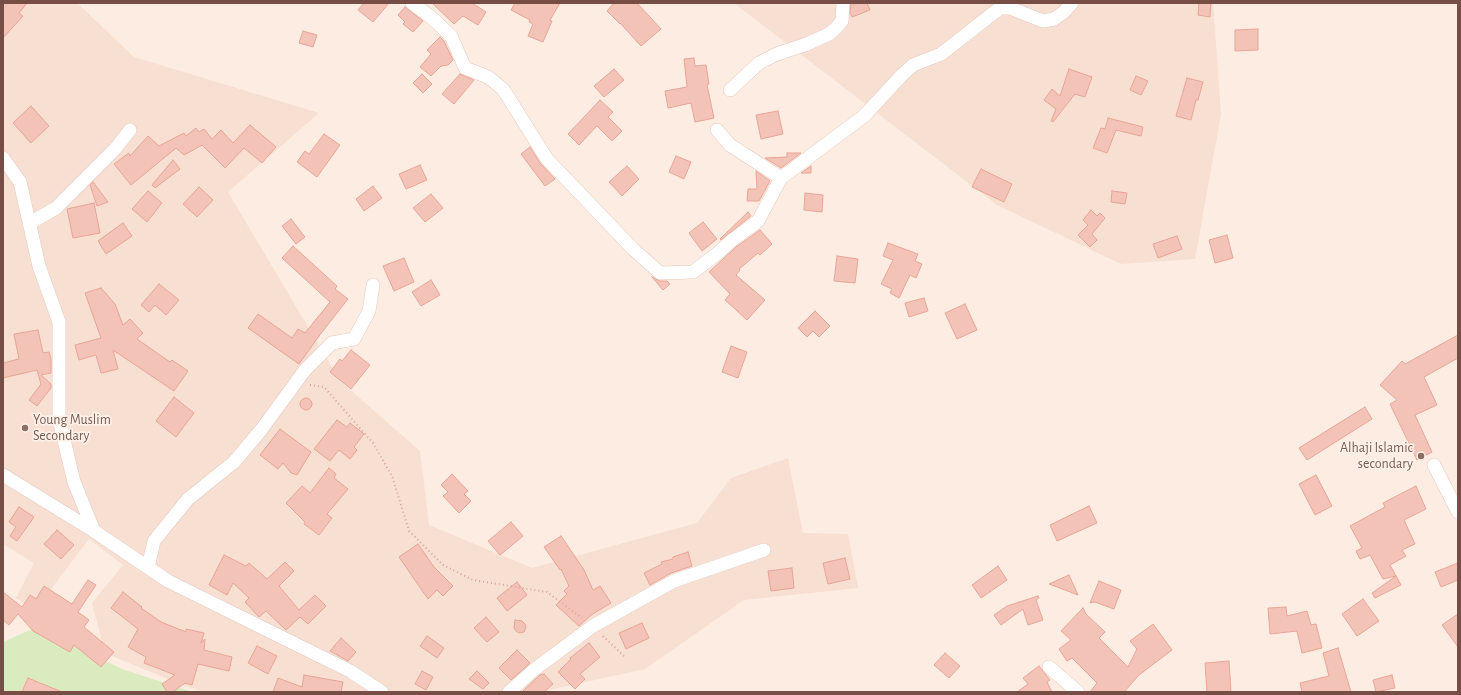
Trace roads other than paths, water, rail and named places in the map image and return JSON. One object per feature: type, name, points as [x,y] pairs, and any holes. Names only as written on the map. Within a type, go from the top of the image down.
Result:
[{"type":"street","points":[[412,3],[432,18],[451,36],[465,68],[488,77],[503,89],[547,159],[633,249],[660,273],[693,272],[758,221],[781,178],[864,116],[913,65],[941,54],[1000,8],[1010,8],[1043,21],[1054,19],[1059,16],[1072,3]]},
{"type":"street","points":[[730,90],[758,63],[777,54],[807,44],[832,31],[842,20],[843,3]]},
{"type":"street","points":[[30,223],[56,208],[115,148],[130,130]]},
{"type":"street","points":[[716,130],[730,145],[781,178]]},
{"type":"street","points":[[3,158],[20,182],[39,266],[59,322],[59,419],[74,482],[94,531]]},
{"type":"street","points":[[148,567],[154,540],[188,499],[234,462],[261,430],[305,370],[332,342],[354,339],[369,311],[373,285]]},
{"type":"street","points":[[1434,465],[1458,512]]},
{"type":"street","points":[[3,475],[94,531],[168,581],[350,671],[382,692]]},
{"type":"street","points":[[509,692],[535,669],[593,626],[674,581],[764,550]]},
{"type":"street","points":[[1049,667],[1078,692]]},
{"type":"place","name":"Young Muslim Secondary","points":[[25,428]]},
{"type":"place","name":"Alhaji Islamic secondary","points":[[1421,456]]}]
